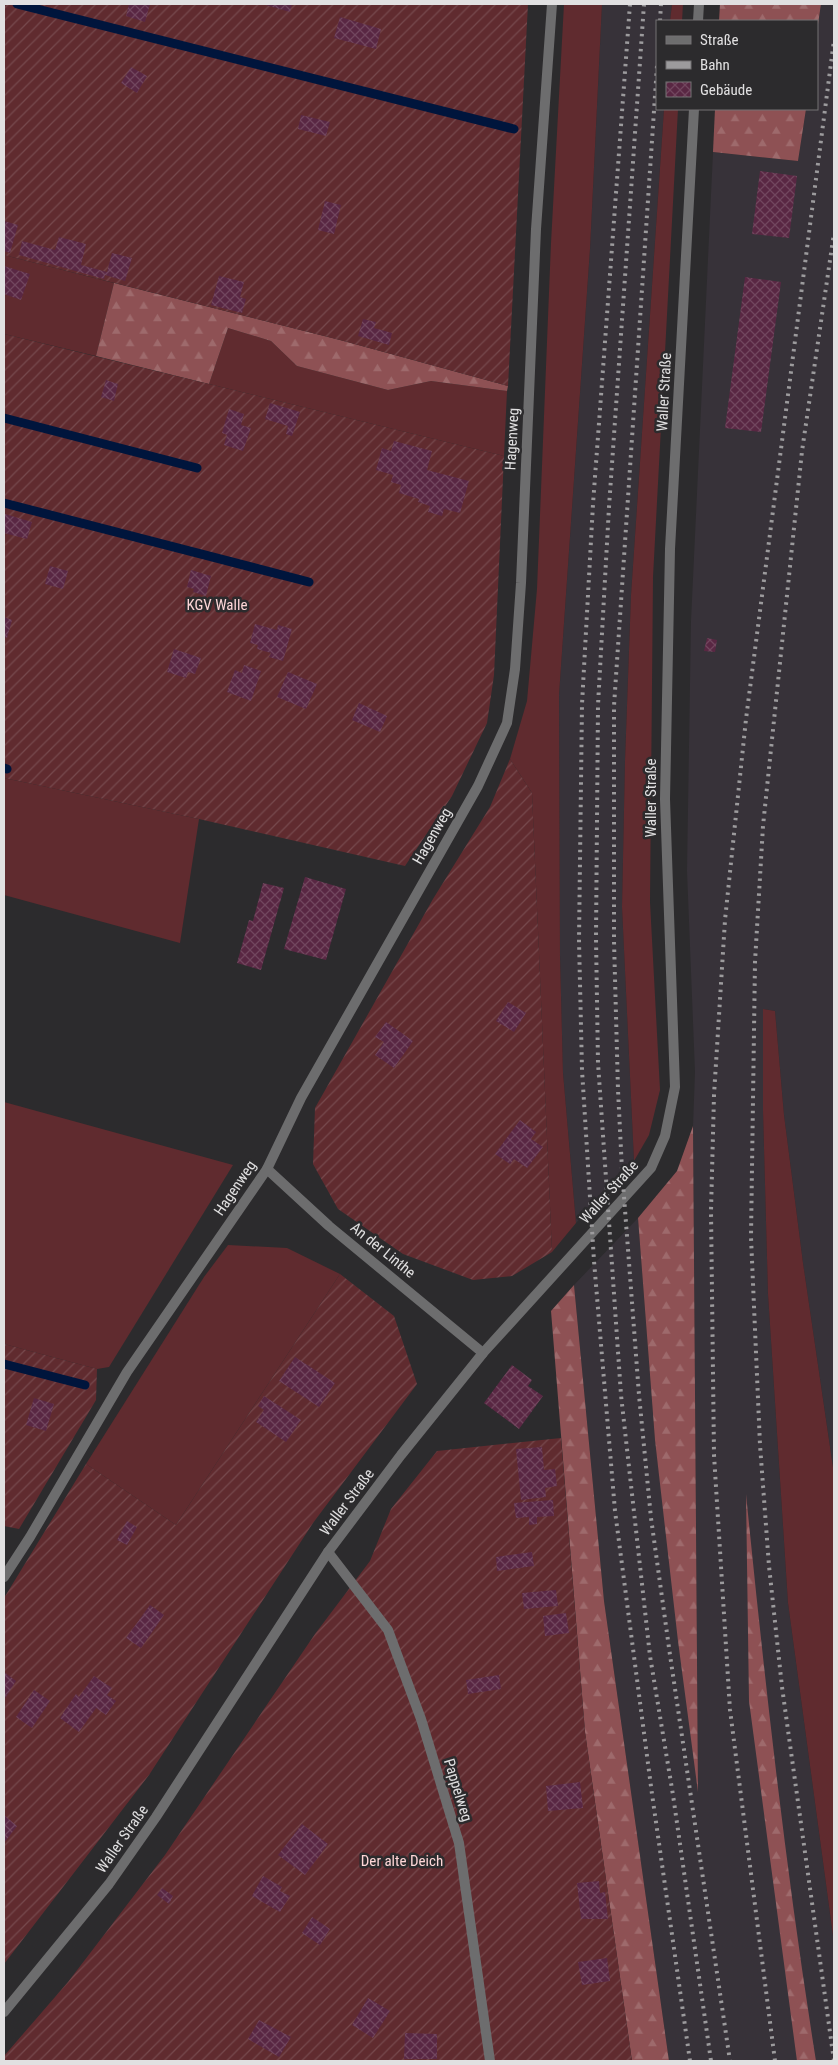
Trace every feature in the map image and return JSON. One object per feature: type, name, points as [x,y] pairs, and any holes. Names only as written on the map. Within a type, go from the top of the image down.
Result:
[{"type":"street","name":"Hagenweg","points":[[4,1577],[30,1537],[127,1372],[267,1170],[301,1098],[478,786],[507,723],[515,669],[521,583],[536,229],[552,4]]},
{"type":"street","points":[[698,20],[699,4]]},
{"type":"street","name":"Waller Straße","points":[[4,2012],[109,1884],[146,1832],[328,1552],[401,1455],[483,1353],[651,1168],[665,1136],[675,1087],[665,799],[670,549],[694,110]]},
{"type":"street","name":"An der Linthe","points":[[267,1170],[329,1226],[483,1353]]},
{"type":"street","name":"Pappelweg","points":[[328,1552],[388,1630],[421,1719],[459,1843],[490,2061]]},
{"type":"shaded area","points":[[602,4],[672,4],[670,20],[656,20],[656,110],[664,110],[631,595],[625,761],[622,907],[634,1161],[576,1223],[563,1073],[560,956],[559,695],[590,249]]},
{"type":"shaded area","points":[[821,4],[834,4],[834,1474],[803,1263],[784,1115],[775,1011],[763,1009],[763,1111],[768,1294],[788,1603],[834,1943],[834,2061],[669,2061],[604,1601],[574,1285],[638,1218],[655,1440],[698,1786],[693,1126],[695,1072],[687,871],[691,621],[713,152],[798,161],[806,110],[818,110],[818,24]]},
{"type":"green space","points":[[4,4],[528,4],[508,386],[340,340],[4,255]]},
{"type":"green space","points":[[564,4],[602,4],[590,249],[559,695],[560,956],[563,1073],[576,1223],[552,1252],[532,793],[510,759],[527,701],[537,589],[551,243]]},
{"type":"green space","points":[[672,4],[683,4],[682,20],[670,20]]},
{"type":"green space","points":[[720,4],[821,4],[818,24],[818,20],[719,20]]},
{"type":"green space","points":[[664,110],[678,110],[653,577],[650,902],[660,1090],[649,1135],[634,1161],[622,907],[631,595]]},
{"type":"green space","points":[[715,110],[806,110],[798,161],[713,152]]},
{"type":"green space","points":[[4,255],[114,283],[96,356],[4,334]]},
{"type":"green space","points":[[114,283],[340,340],[508,386],[507,391],[431,381],[388,390],[297,366],[271,341],[228,328],[209,384],[96,356]]},
{"type":"green space","points":[[228,328],[271,341],[297,366],[388,390],[431,381],[507,391],[504,456],[209,384]]},
{"type":"green space","name":"KGV Walle","points":[[4,334],[504,456],[494,675],[487,723],[452,796],[405,866],[199,819],[4,778]]},
{"type":"green space","points":[[510,759],[532,793],[552,1252],[512,1276],[473,1280],[403,1254],[338,1209],[313,1164],[315,1108],[433,899],[490,807]]},
{"type":"green space","points":[[4,778],[199,819],[180,943],[4,895]]},
{"type":"green space","points":[[763,1009],[775,1011],[784,1115],[803,1263],[834,1474],[834,1943],[788,1603],[768,1294],[763,1111]]},
{"type":"green space","points":[[4,1102],[233,1165],[109,1367],[97,1369],[4,1344]]},
{"type":"green space","points":[[693,1126],[698,1792],[678,1641],[655,1440],[638,1218],[677,1171]]},
{"type":"green space","points":[[228,1245],[287,1248],[340,1274],[176,1525],[86,1464],[204,1277]]},
{"type":"green space","points":[[340,1274],[394,1316],[417,1384],[313,1523],[149,1775],[4,1964],[4,1598],[86,1464],[176,1525]]},
{"type":"green space","points":[[574,1285],[604,1601],[669,2061],[632,2061],[585,1732],[551,1311]]},
{"type":"green space","points":[[4,1344],[97,1369],[96,1400],[19,1529],[4,1526]]},
{"type":"green space","name":"Der alte Deich","points":[[561,1438],[585,1732],[632,2061],[4,2061],[4,2056],[68,1982],[165,1855],[315,1634],[370,1561],[391,1509],[437,1451]]},
{"type":"green space","points":[[746,1494],[777,1778],[795,1920],[816,2061],[797,2061],[749,1701]]},
{"type":"building","points":[[129,4],[150,4],[145,22],[126,16]]},
{"type":"building","points":[[262,4],[292,4],[290,12]]},
{"type":"building","points":[[340,17],[381,29],[376,49],[334,38]]},
{"type":"building","points":[[131,67],[147,76],[137,93],[121,83]]},
{"type":"building","points":[[301,115],[330,122],[326,136],[298,129]]},
{"type":"building","points":[[760,171],[797,176],[789,238],[752,234]]},
{"type":"building","points":[[325,201],[341,205],[334,234],[318,230]]},
{"type":"building","points":[[4,221],[18,225],[10,253],[4,251]]},
{"type":"building","points":[[59,237],[86,244],[81,265],[107,272],[112,253],[132,258],[125,281],[105,275],[104,279],[19,255],[22,241],[55,250]]},
{"type":"building","points":[[4,266],[30,274],[21,300],[4,294]]},
{"type":"building","points":[[219,276],[244,282],[240,297],[246,299],[242,313],[211,305]]},
{"type":"building","points":[[745,277],[781,282],[761,432],[725,428]]},
{"type":"building","points":[[363,319],[376,322],[374,328],[392,333],[389,345],[358,336]]},
{"type":"building","points":[[106,380],[118,384],[114,401],[101,397]]},
{"type":"building","points":[[270,403],[300,412],[292,436],[286,434],[288,426],[265,419]]},
{"type":"building","points":[[229,409],[244,414],[241,425],[251,428],[243,451],[224,445],[227,435],[222,433]]},
{"type":"building","points":[[394,441],[432,451],[427,470],[469,481],[460,513],[444,509],[442,516],[428,512],[430,506],[418,502],[419,499],[399,493],[401,485],[391,482],[393,475],[376,470],[382,448],[391,451]]},
{"type":"building","points":[[5,514],[32,522],[27,539],[4,533]]},
{"type":"building","points":[[50,566],[68,571],[63,589],[45,584]]},
{"type":"building","points":[[191,570],[211,576],[206,596],[193,592],[194,589],[187,587]]},
{"type":"building","points":[[4,617],[12,620],[7,638],[4,637]]},
{"type":"building","points":[[255,624],[277,630],[278,625],[292,629],[283,661],[269,657],[271,653],[257,649],[258,645],[250,643]]},
{"type":"building","points":[[707,638],[717,640],[715,652],[704,651]]},
{"type":"building","points":[[174,649],[201,658],[195,674],[188,672],[186,678],[167,672]]},
{"type":"building","points":[[244,665],[261,671],[251,701],[227,692],[235,670],[242,673]]},
{"type":"building","points":[[288,672],[317,684],[306,709],[277,697]]},
{"type":"building","points":[[359,703],[387,716],[380,732],[352,720]]},
{"type":"building","points":[[305,877],[346,889],[326,960],[284,949]]},
{"type":"building","points":[[263,883],[284,888],[261,970],[237,963],[249,920],[253,921]]},
{"type":"building","points":[[508,1002],[526,1013],[514,1032],[496,1021]]},
{"type":"building","points":[[386,1022],[413,1041],[394,1068],[375,1055],[384,1042],[375,1037]]},
{"type":"building","points":[[520,1120],[536,1132],[531,1139],[543,1147],[527,1168],[514,1159],[510,1164],[495,1154]]},
{"type":"building","points":[[295,1357],[335,1383],[319,1407],[279,1381]]},
{"type":"building","points":[[512,1365],[532,1380],[528,1386],[543,1396],[519,1429],[484,1403]]},
{"type":"building","points":[[264,1396],[301,1420],[286,1442],[256,1422],[264,1410],[258,1406]]},
{"type":"building","points":[[34,1398],[54,1404],[46,1431],[26,1425]]},
{"type":"building","points":[[542,1447],[544,1470],[555,1469],[557,1486],[545,1488],[546,1497],[521,1500],[516,1449]]},
{"type":"building","points":[[553,1500],[554,1516],[537,1517],[537,1524],[529,1525],[529,1517],[516,1518],[514,1503]]},
{"type":"building","points":[[127,1521],[137,1527],[127,1545],[117,1540]]},
{"type":"building","points":[[532,1552],[534,1566],[497,1571],[496,1557]]},
{"type":"building","points":[[556,1590],[558,1606],[524,1609],[522,1593]]},
{"type":"building","points":[[150,1605],[164,1615],[141,1648],[126,1638]]},
{"type":"building","points":[[566,1613],[569,1633],[545,1636],[543,1616]]},
{"type":"building","points":[[4,1672],[16,1681],[4,1700]]},
{"type":"building","points":[[499,1675],[501,1689],[468,1694],[466,1680]]},
{"type":"building","points":[[94,1676],[112,1688],[107,1695],[116,1701],[106,1715],[96,1708],[79,1732],[60,1718],[76,1694],[79,1697]]},
{"type":"building","points":[[34,1690],[50,1701],[32,1728],[16,1717]]},
{"type":"building","points":[[580,1782],[583,1808],[548,1811],[546,1786]]},
{"type":"building","points":[[4,1815],[17,1826],[4,1843]]},
{"type":"building","points":[[302,1824],[328,1844],[305,1875],[278,1855]]},
{"type":"building","points":[[263,1876],[282,1887],[280,1891],[290,1896],[280,1912],[252,1896]]},
{"type":"building","points":[[599,1881],[600,1893],[605,1892],[608,1919],[581,1919],[577,1883]]},
{"type":"building","points":[[162,1888],[173,1896],[169,1904],[157,1895]]},
{"type":"building","points":[[312,1917],[330,1929],[320,1945],[302,1933]]},
{"type":"building","points":[[607,1958],[610,1981],[582,1985],[578,1962]]},
{"type":"building","points":[[368,1998],[390,2011],[373,2038],[352,2025]]},
{"type":"building","points":[[259,2020],[291,2037],[279,2057],[248,2039]]},
{"type":"building","points":[[405,2033],[437,2034],[437,2059],[404,2059]]},
{"type":"waterway","points":[[17,4],[514,129]]},
{"type":"waterway","points":[[4,418],[197,468]]},
{"type":"waterway","points":[[4,503],[309,582]]},
{"type":"waterway","points":[[4,1364],[85,1385]]},
{"type":"railway","points":[[630,4],[593,504],[582,704],[579,940],[582,1070],[594,1261],[615,1511],[652,1794],[690,2061]]},
{"type":"railway","points":[[644,4],[609,507],[598,705],[596,938],[598,1063],[621,1395],[650,1656],[673,1795],[711,2061]]},
{"type":"railway","points":[[660,20],[661,4]]},
{"type":"railway","points":[[775,2061],[730,1710],[714,1455],[711,1211],[714,1095],[725,920],[746,719],[834,40]]},
{"type":"railway","points":[[656,81],[614,706],[614,941],[618,1090],[622,1170],[639,1395],[651,1518],[730,2061]]},
{"type":"railway","points":[[834,233],[802,451],[763,826],[755,962],[751,1237],[760,1445],[769,1566],[782,1687],[834,2061]]}]
